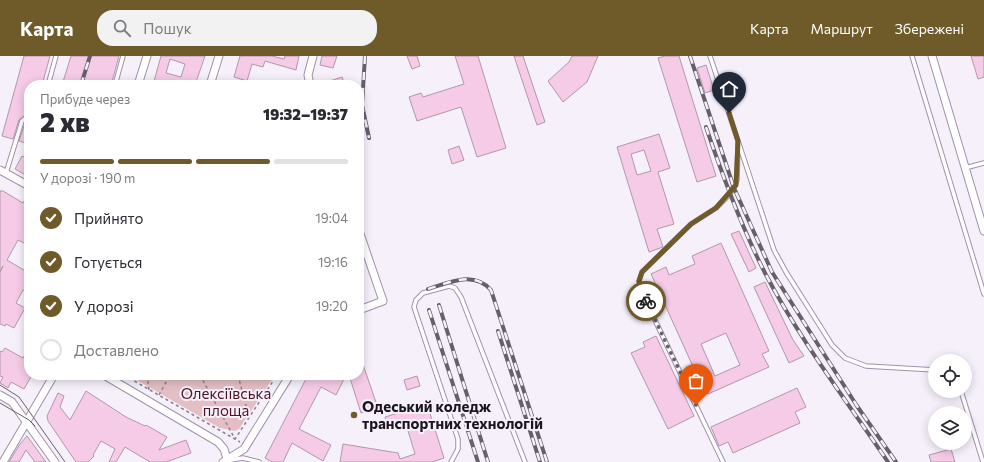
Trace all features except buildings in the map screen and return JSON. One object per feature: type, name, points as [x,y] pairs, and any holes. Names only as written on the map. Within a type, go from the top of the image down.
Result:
[{"type":"street","points":[[140,80],[147,56]]},
{"type":"street","points":[[212,80],[219,56]]},
{"type":"street","points":[[309,80],[308,75],[313,56]]},
{"type":"street","points":[[932,56],[984,231]]},
{"type":"street","points":[[3,172],[24,183]]},
{"type":"street","points":[[364,246],[383,301],[364,308]]},
{"type":"street","points":[[3,462],[51,380]]},
{"type":"street","points":[[113,380],[218,442],[224,449],[226,461],[244,449],[287,380]]},
{"type":"street","points":[[0,395],[12,402],[55,462]]},
{"type":"lane","points":[[49,80],[56,56]]},
{"type":"lane","points":[[116,80],[123,56]]},
{"type":"lane","points":[[710,56],[774,250],[786,272],[832,345],[845,358],[866,366],[928,370]]},
{"type":"lane","points":[[912,56],[984,294]]},
{"type":"lane","points":[[3,172],[22,121],[24,119]]},
{"type":"lane","points":[[723,462],[641,291],[639,281],[642,272],[691,224],[716,208],[736,185],[738,141]]},
{"type":"lane","points":[[965,168],[984,163]]},
{"type":"lane","points":[[452,462],[458,448],[458,439],[414,307],[416,300],[423,293],[449,286],[454,288],[461,298],[525,462]]},
{"type":"lane","points":[[963,398],[983,462]]},
{"type":"lane","points":[[226,461],[243,458],[259,462]]},
{"type":"path","points":[[132,380],[246,446]]},
{"type":"path","points":[[148,380],[149,390]]},
{"type":"path","points":[[159,395],[167,380]]},
{"type":"path","points":[[203,380],[235,439]]},
{"type":"path","points":[[239,380],[249,417]]},
{"type":"path","points":[[235,439],[274,380]]},
{"type":"green space","name":"Олексіївська площа","points":[[137,380],[272,380],[239,429],[235,431],[220,428]]},
{"type":"tram line","points":[[0,385],[19,397],[65,462]]},
{"type":"tram line","points":[[0,403],[29,420],[35,426]]},
{"type":"railway","points":[[83,80],[90,56]]},
{"type":"railway","points":[[364,80],[365,56]]},
{"type":"railway","points":[[690,56],[734,188],[772,272],[857,406],[896,462]]},
{"type":"railway","points":[[364,114],[369,138]]},
{"type":"railway","points":[[706,127],[733,201],[765,273],[808,346],[888,462]]},
{"type":"railway","points":[[428,289],[452,281],[469,279],[484,284],[491,290],[547,462]]},
{"type":"railway","points":[[439,305],[488,462]]},
{"type":"railway","points":[[429,310],[478,462]]},
{"type":"railway","points":[[498,331],[540,462]]},
{"type":"way so far","points":[[646,301],[696,405]]},
{"type":"place","name":"Одеський коледж транспортних технологій","points":[[354,415]]},
{"type":"route","points":[[646,301],[641,291],[639,281],[642,272],[691,224],[724,201],[736,185],[738,141],[729,113]]}]
